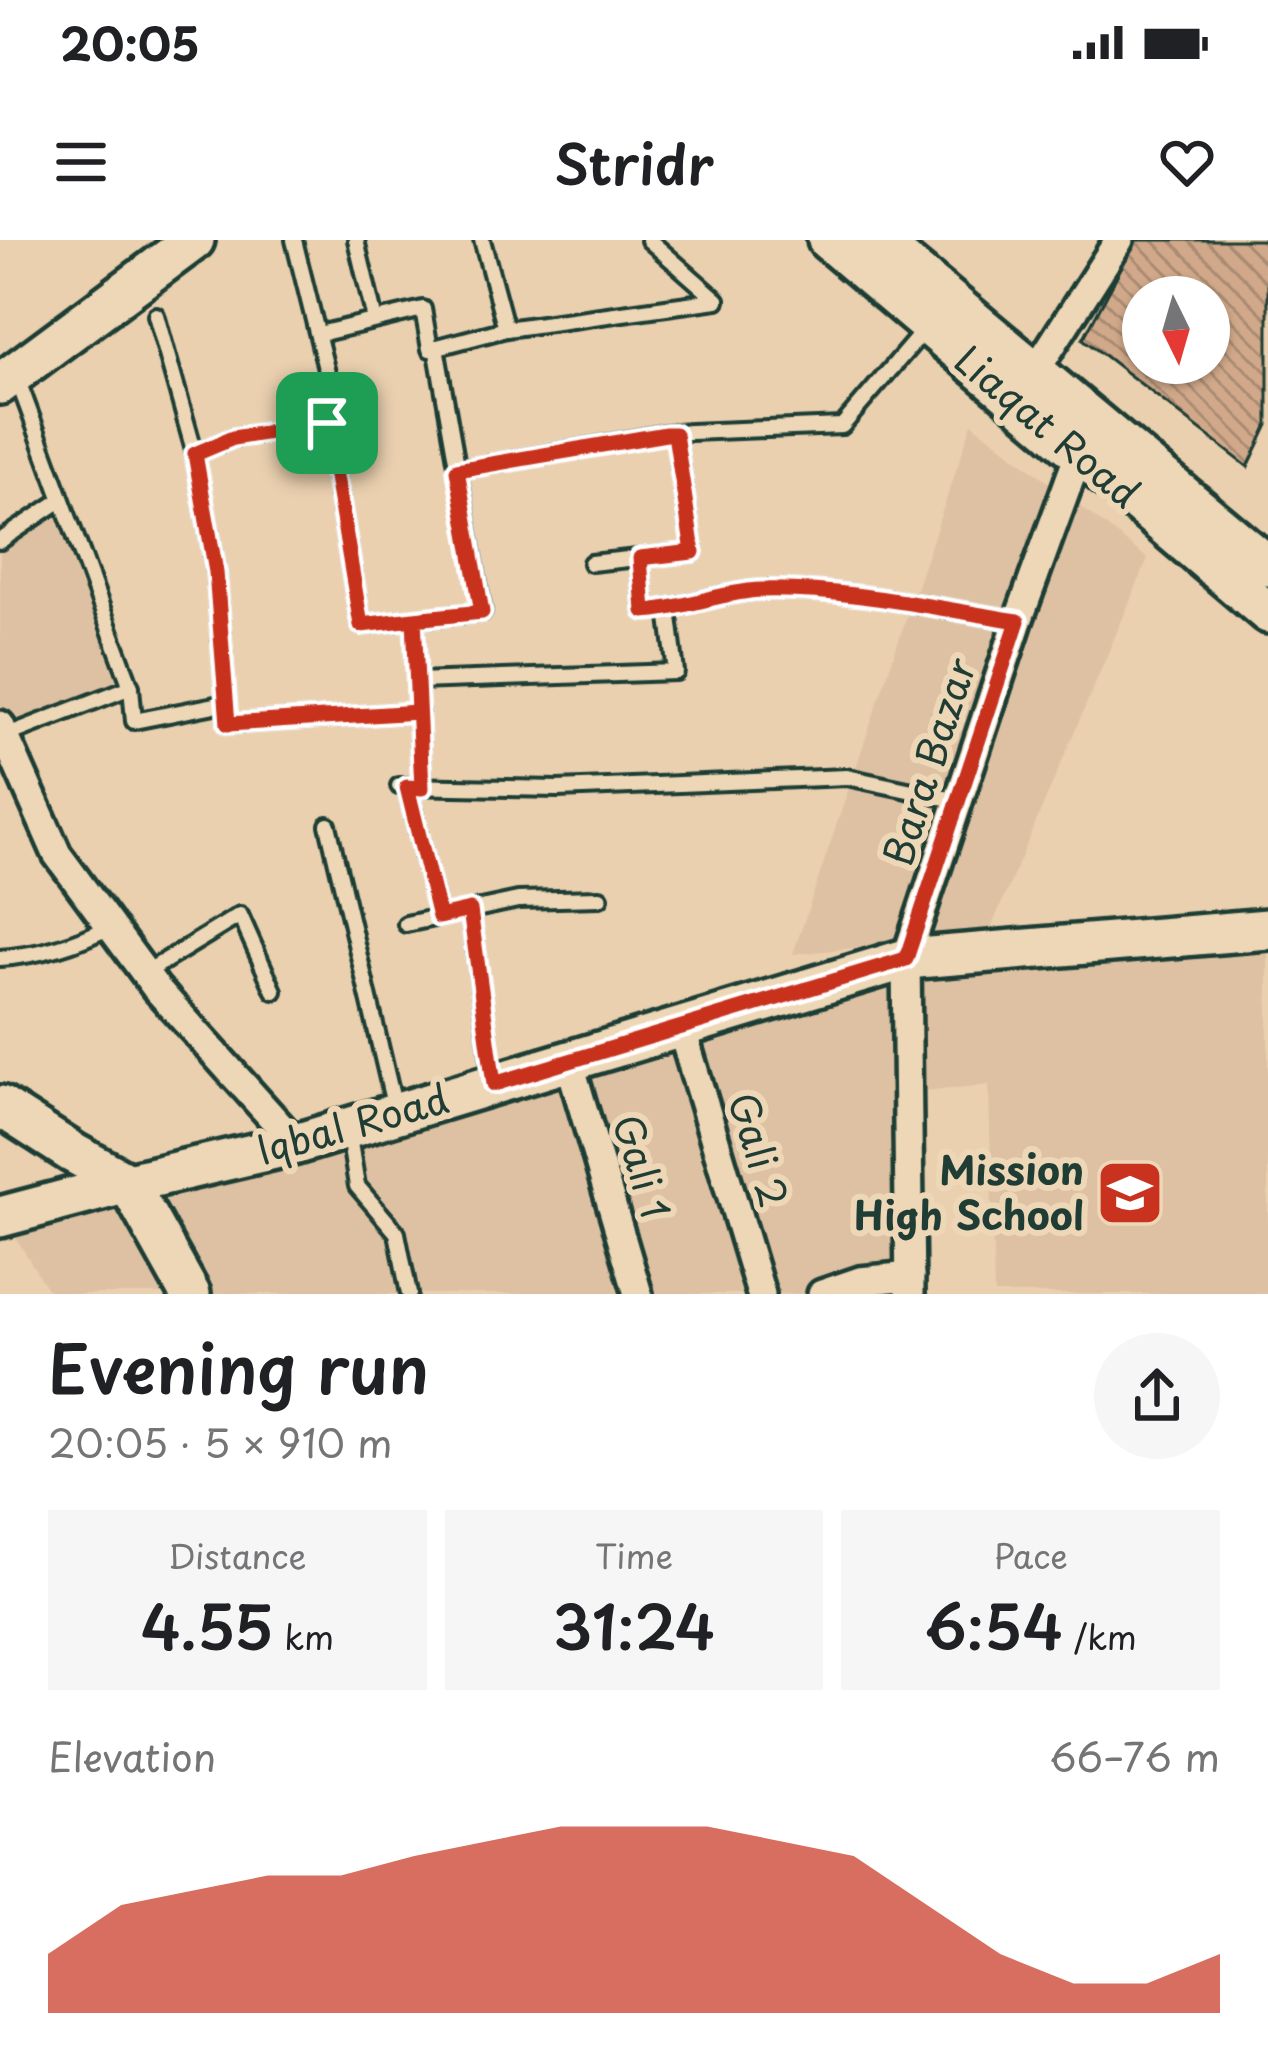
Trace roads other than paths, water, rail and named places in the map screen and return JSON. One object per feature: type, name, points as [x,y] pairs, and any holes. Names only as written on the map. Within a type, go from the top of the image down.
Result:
[{"type":"street","points":[[8,378],[194,240]]},
{"type":"street","name":"Liaqat Road","points":[[827,240],[1268,613]]},
{"type":"street","name":"Liaqat Road","points":[[877,240],[1268,566]]},
{"type":"street","points":[[1034,373],[1119,240]]},
{"type":"street","name":"Bara Bazar","points":[[910,1285],[906,959],[1079,454]]},
{"type":"street","points":[[2,733],[57,854],[145,973],[296,1144]]},
{"type":"street","name":"Iqbal Road","points":[[0,1217],[296,1144],[906,959],[1268,928]]},
{"type":"street","name":"Gali 2","points":[[681,1028],[761,1294]]},
{"type":"street","name":"Gali 1","points":[[569,1061],[638,1294]]},
{"type":"street","points":[[0,1106],[128,1183],[190,1294]]},
{"type":"street","points":[[822,1294],[860,1281],[910,1285]]},
{"type":"lane","points":[[195,454],[233,438],[339,421],[295,240]]},
{"type":"lane","points":[[356,240],[375,320]]},
{"type":"lane","points":[[482,240],[506,329]]},
{"type":"lane","points":[[319,334],[423,309],[430,349],[506,329],[717,301],[649,240]]},
{"type":"lane","points":[[157,315],[195,454],[216,572],[228,724],[418,712]]},
{"type":"lane","points":[[457,470],[675,434],[842,426],[928,326]]},
{"type":"lane","points":[[327,423],[361,625],[482,612],[436,347]]},
{"type":"lane","points":[[8,378],[61,500],[131,687],[134,721],[226,703]]},
{"type":"lane","points":[[591,563],[693,552],[675,434]]},
{"type":"lane","points":[[0,541],[61,500]]},
{"type":"lane","points":[[640,558],[644,611],[759,590],[851,596],[1018,621]]},
{"type":"lane","points":[[417,681],[676,672],[668,610]]},
{"type":"lane","points":[[414,619],[418,712],[409,787],[439,917]]},
{"type":"lane","points":[[2,733],[131,687]]},
{"type":"lane","points":[[409,787],[558,789],[847,777],[959,801]]},
{"type":"lane","points":[[328,825],[396,1114]]},
{"type":"lane","points":[[406,924],[518,900],[600,898]]},
{"type":"lane","points":[[470,910],[494,1084]]},
{"type":"lane","points":[[145,973],[240,915],[274,991]]},
{"type":"lane","points":[[0,958],[37,955],[85,940],[110,926]]},
{"type":"lane","points":[[348,1128],[357,1186],[397,1233],[409,1294]]},
{"type":"place","name":"Mission High School","points":[[1130,1193]]}]
